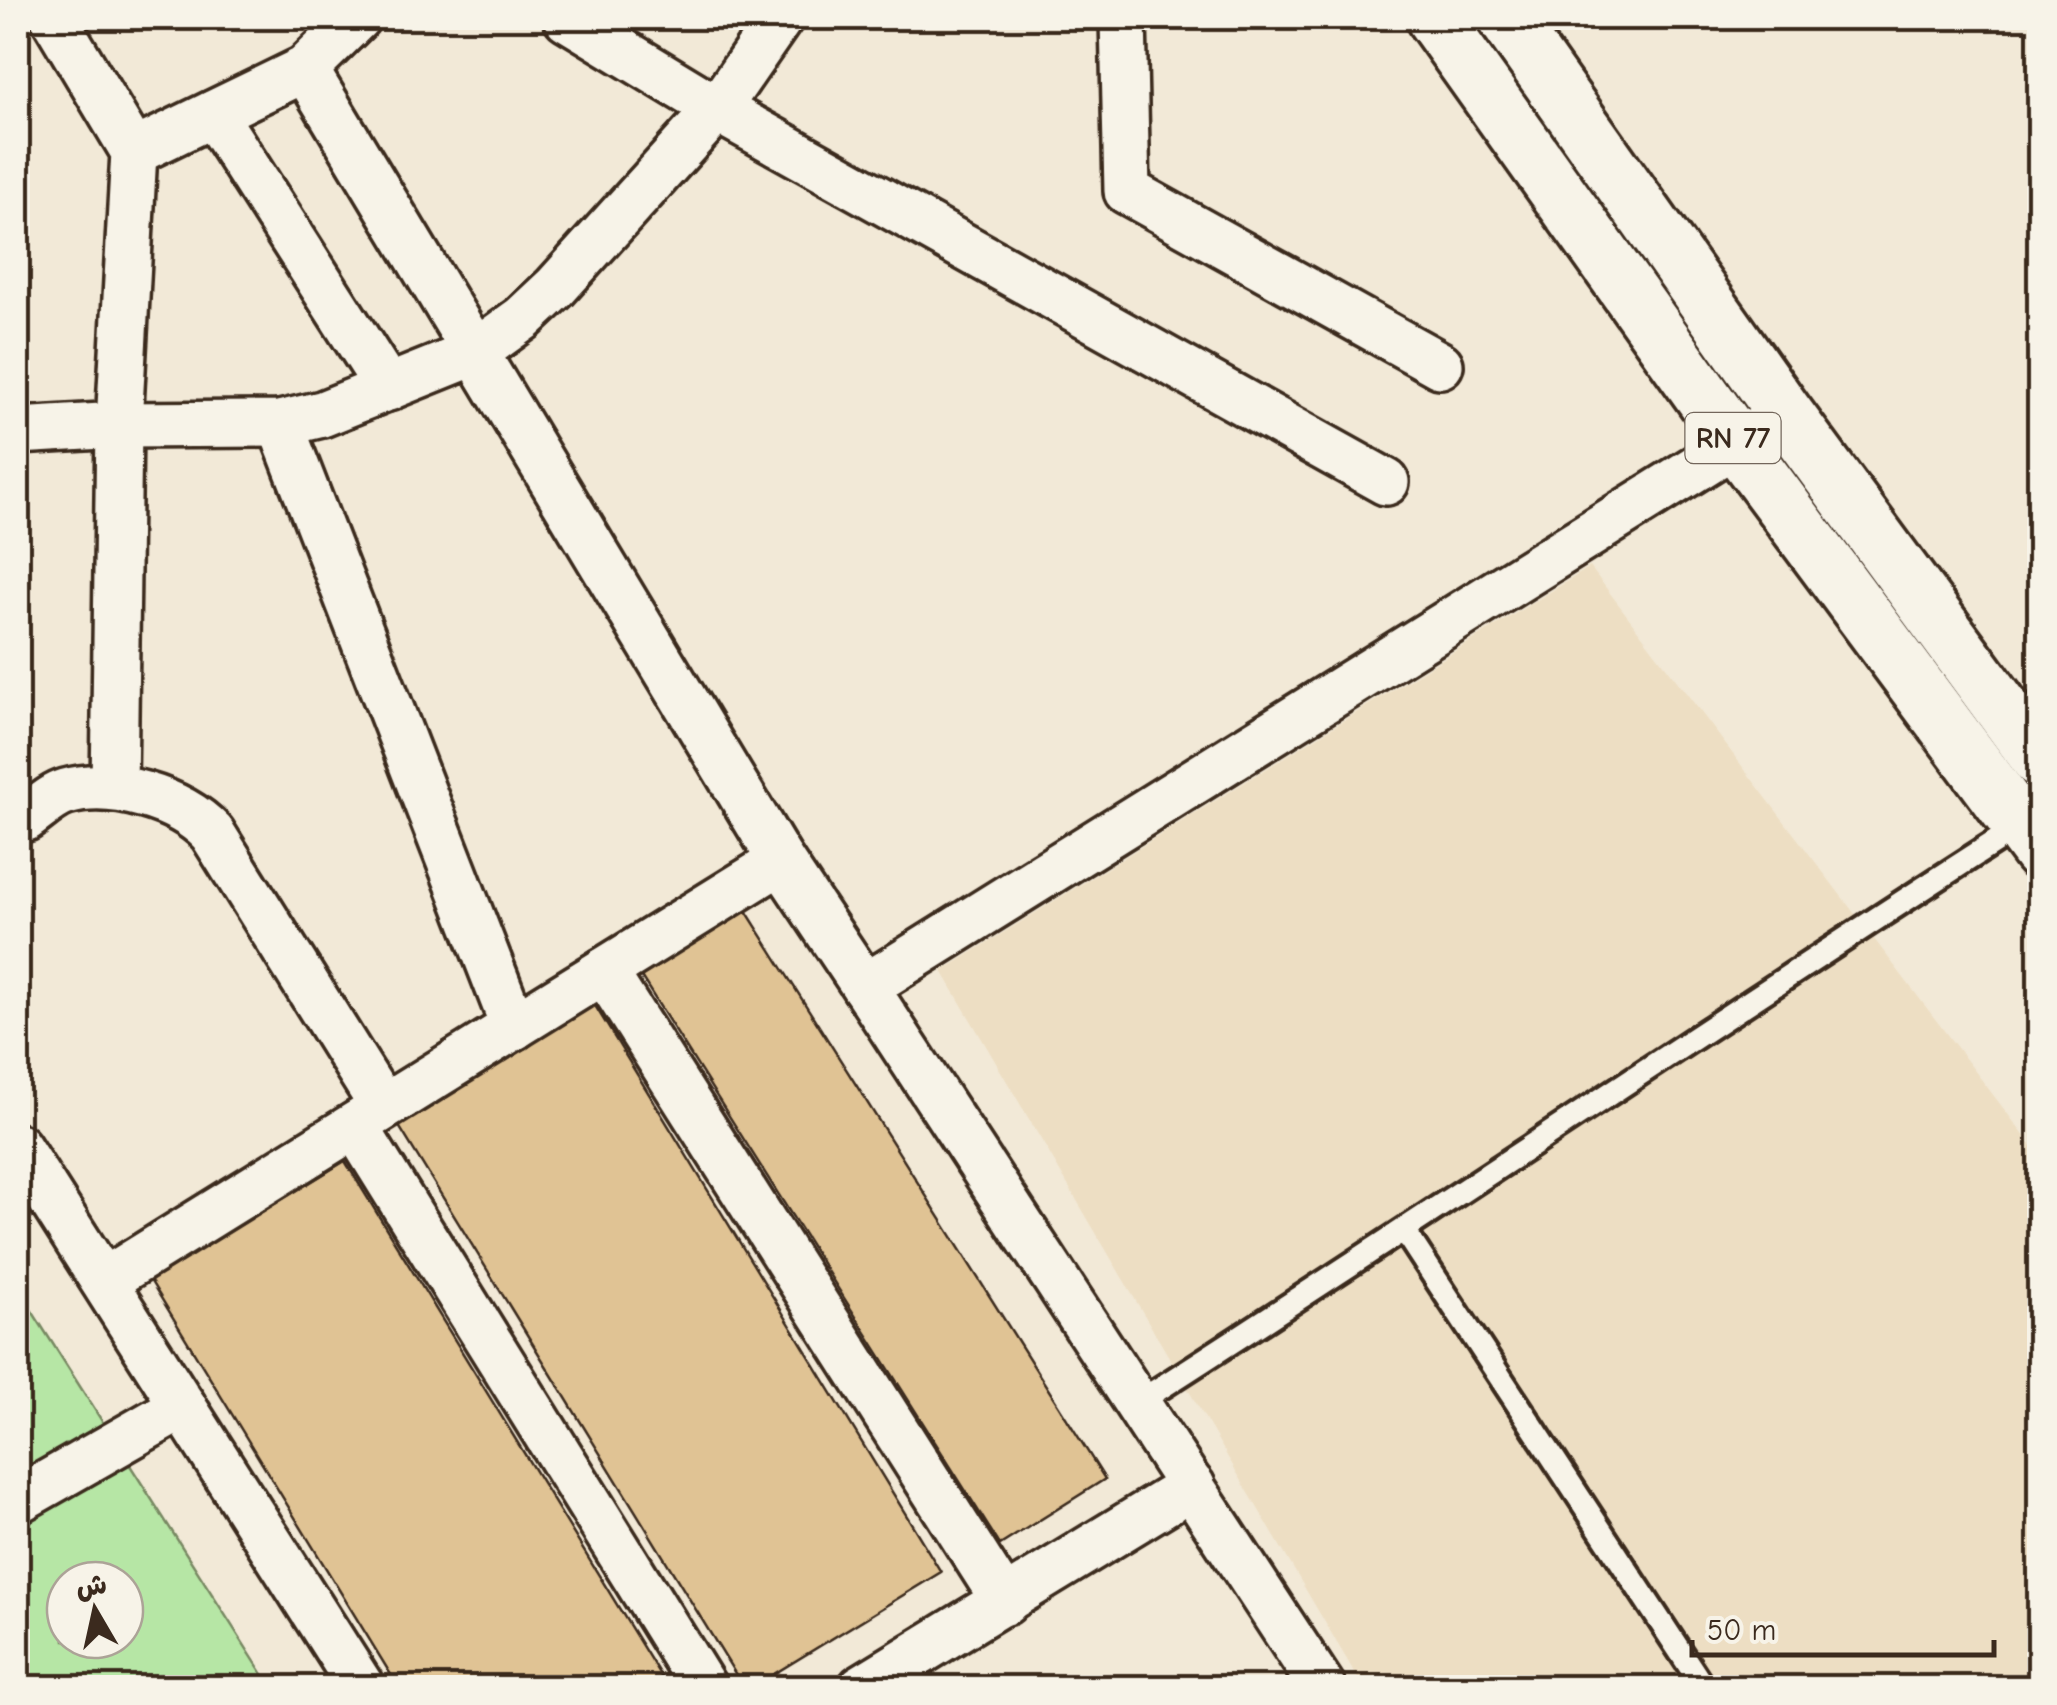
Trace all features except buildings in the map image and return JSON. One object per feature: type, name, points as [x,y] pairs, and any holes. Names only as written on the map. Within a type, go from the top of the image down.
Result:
[{"type":"highway","name":"RN 77","points":[[1434,18],[1737,444],[2030,839]]},
{"type":"highway","name":"RN 77","points":[[1506,18],[1784,412],[2040,760]]},
{"type":"street","points":[[54,18],[134,152],[119,425],[114,788]]},
{"type":"street","points":[[134,152],[304,70],[357,18]]},
{"type":"street","points":[[567,18],[717,109],[1386,482]]},
{"type":"street","points":[[18,431],[119,425],[280,424],[322,414],[476,352],[556,288],[717,109],[780,18]]},
{"type":"street","points":[[1123,18],[1128,190],[1440,365]]},
{"type":"street","points":[[304,70],[781,861],[1323,1688]]},
{"type":"street","points":[[213,114],[388,388]]},
{"type":"street","points":[[865,988],[1784,412]]},
{"type":"street","points":[[280,424],[514,1027]]},
{"type":"street","points":[[18,807],[26,818],[64,792],[114,788],[175,806],[197,817],[212,833],[369,1116],[704,1688]]},
{"type":"street","points":[[104,1281],[781,861]]},
{"type":"street","points":[[604,971],[1005,1602]]},
{"type":"street","points":[[18,1146],[362,1688]]},
{"type":"street","points":[[18,1500],[183,1406]]},
{"type":"street","points":[[861,1688],[1192,1486]]},
{"type":"lane","points":[[1137,1403],[1405,1232],[1746,1003],[2030,839]]},
{"type":"lane","points":[[1405,1232],[1704,1688]]},
{"type":"shaded area","points":[[1590,567],[2039,1155],[2039,1687],[1363,1687],[942,971]]},
{"type":"green space","points":[[18,1289],[271,1687],[18,1687]]}]
